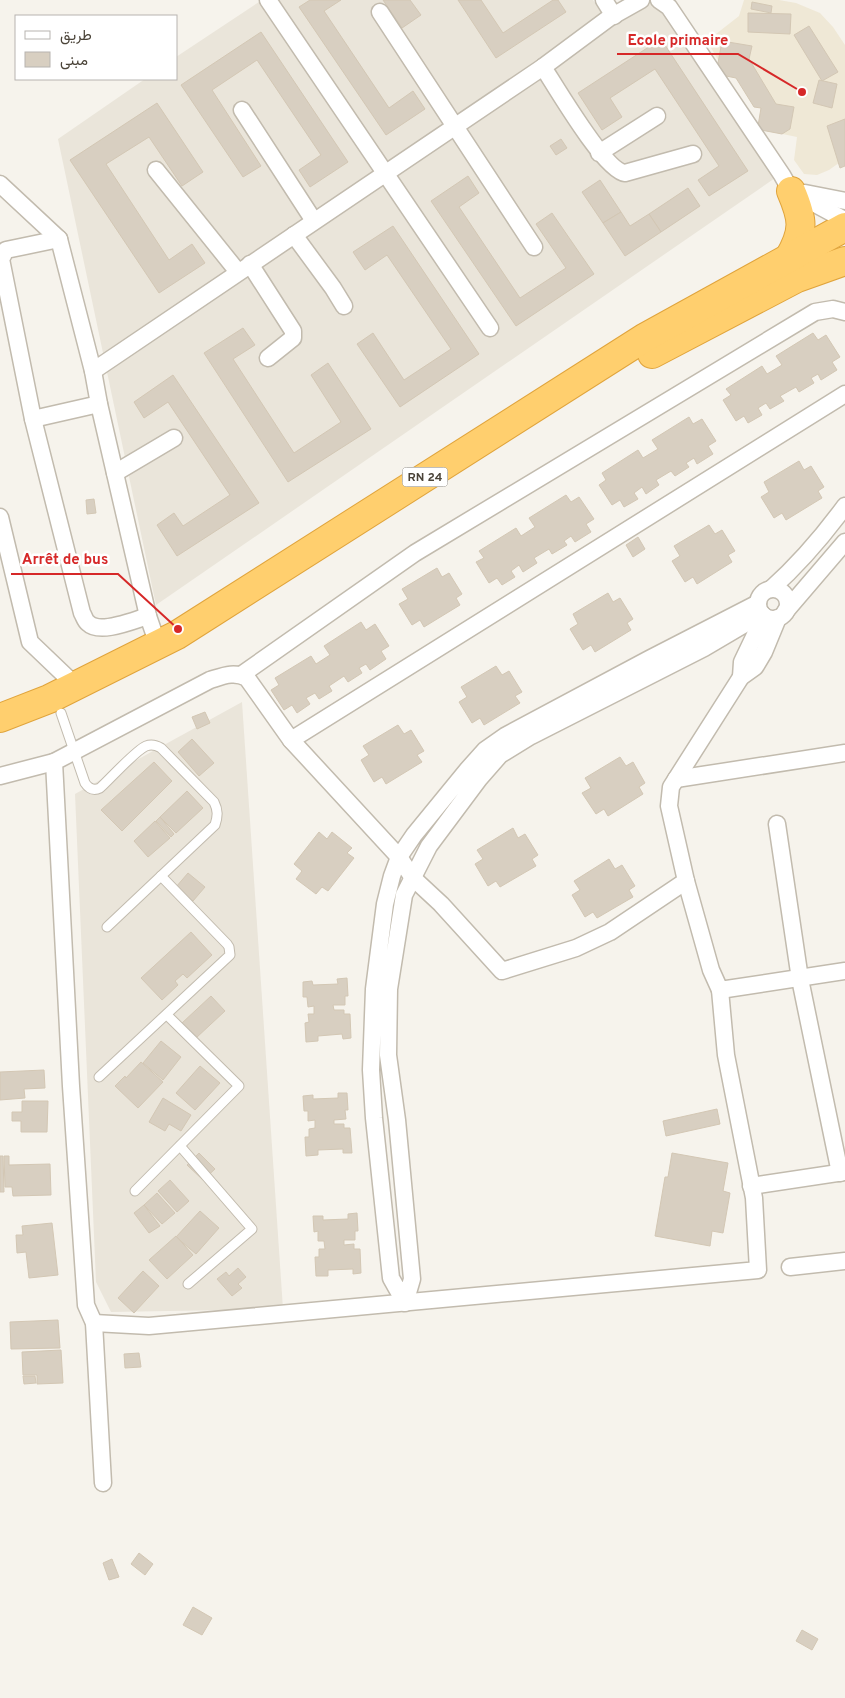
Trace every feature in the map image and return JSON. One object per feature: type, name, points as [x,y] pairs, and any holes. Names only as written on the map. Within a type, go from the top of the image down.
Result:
[{"type":"highway","points":[[789,258],[796,246],[802,221],[791,191]]},
{"type":"highway","name":"RN 24","points":[[0,718],[49,699],[185,630],[644,338],[845,226]]},
{"type":"highway","name":"RN 24","points":[[0,734],[61,714],[166,661],[653,354],[797,278],[845,261]]},
{"type":"street","points":[[268,0],[490,328]]},
{"type":"street","points":[[604,0],[614,16]]},
{"type":"street","points":[[93,371],[543,67],[614,16],[641,0]]},
{"type":"street","points":[[663,1],[791,191],[841,218],[845,226]]},
{"type":"street","points":[[380,12],[534,247]]},
{"type":"street","points":[[543,67],[599,153],[620,172],[625,173],[692,154]]},
{"type":"street","points":[[242,110],[314,221]]},
{"type":"street","points":[[599,153],[657,116]]},
{"type":"street","points":[[156,170],[244,268],[293,331],[293,338],[268,358]]},
{"type":"street","points":[[0,184],[60,239],[93,371],[148,616],[158,645]]},
{"type":"street","points":[[791,191],[845,201]]},
{"type":"street","points":[[294,235],[344,306]]},
{"type":"street","points":[[60,239],[6,250],[1,259],[33,419],[82,613],[88,624],[97,628],[108,628],[148,616]]},
{"type":"street","points":[[242,675],[415,553],[814,312],[833,309],[845,312]]},
{"type":"street","points":[[291,740],[845,394]]},
{"type":"street","points":[[33,419],[99,404]]},
{"type":"street","points":[[115,472],[174,438]]},
{"type":"street","points":[[769,613],[758,599],[763,592],[771,589],[795,569],[832,525],[845,506]]},
{"type":"street","points":[[0,518],[30,642],[76,686]]},
{"type":"street","points":[[94,1323],[149,1326],[758,1270],[754,1198],[726,1055],[720,990],[711,970],[686,881],[669,806],[671,787],[741,677],[742,662],[769,613],[845,542]]},
{"type":"street","points":[[405,1303],[412,1279],[397,1120],[388,1055],[389,989],[404,895],[412,878],[429,846],[479,778],[500,756],[530,736],[704,648],[788,603],[784,594],[771,589]]},
{"type":"street","points":[[405,1303],[391,1278],[374,1118],[372,1070],[374,989],[385,904],[399,857],[414,835],[468,769],[485,750],[498,741],[649,659],[769,613]]},
{"type":"street","points":[[0,776],[54,762],[210,680],[225,675],[242,675],[247,678],[291,740],[399,857],[412,878],[441,904],[502,971],[576,948],[610,932],[686,881]]},
{"type":"street","points":[[676,779],[845,753]]},
{"type":"street","points":[[54,762],[71,1086],[85,1295],[86,1305],[94,1323],[103,1483]]},
{"type":"street","points":[[751,1186],[842,1173],[800,979],[777,824]]},
{"type":"street","points":[[720,990],[845,971]]},
{"type":"street","points":[[790,1267],[845,1261]]},
{"type":"lane","points":[[61,714],[87,786],[97,790],[140,749],[149,745],[158,746],[214,802],[218,814],[215,824],[107,927]]},
{"type":"lane","points":[[99,1078],[227,958],[230,951],[227,944],[161,876]]},
{"type":"lane","points":[[135,1191],[239,1086],[167,1015]]},
{"type":"lane","points":[[180,1146],[252,1229],[188,1284]]},
{"type":"shaded area","points":[[262,0],[593,0],[608,23],[648,0],[659,2],[778,176],[156,605],[58,139],[144,80],[178,80],[178,56]]},
{"type":"shaded area","points":[[744,0],[779,0],[796,3],[820,13],[833,27],[845,45],[845,163],[843,160],[829,170],[817,175],[804,174],[794,160],[797,137],[768,131],[770,106],[749,78],[727,75],[707,41],[739,16]]},
{"type":"shaded area","points":[[242,702],[283,1309],[111,1312],[96,1282],[75,794]]},
{"type":"building","points":[[310,0],[341,0],[324,11],[389,108],[413,91],[425,109],[386,135],[299,7]]},
{"type":"building","points":[[383,0],[410,0],[421,15],[402,28]]},
{"type":"building","points":[[458,0],[481,0],[503,33],[553,0],[558,0],[566,12],[496,58]]},
{"type":"building","points":[[752,2],[772,6],[771,13],[751,9]]},
{"type":"building","points":[[748,13],[791,14],[790,34],[748,32]]},
{"type":"building","points":[[809,26],[838,72],[822,81],[794,35]]},
{"type":"building","points":[[261,32],[348,162],[310,187],[299,170],[321,155],[257,60],[212,90],[261,166],[243,177],[181,85]]},
{"type":"building","points":[[661,39],[748,171],[709,196],[698,180],[719,166],[655,69],[610,98],[622,117],[602,130],[578,93]]},
{"type":"building","points":[[722,41],[752,46],[749,59],[776,104],[794,107],[790,129],[782,134],[761,130],[758,126],[761,108],[754,107],[736,78],[716,74]]},
{"type":"building","points":[[819,80],[837,84],[832,108],[813,103]]},
{"type":"building","points":[[157,103],[203,172],[182,186],[149,137],[106,164],[169,260],[192,244],[205,263],[159,293],[70,160]]},
{"type":"building","points":[[845,119],[845,166],[840,168],[827,126]]},
{"type":"building","points":[[561,139],[567,148],[556,155],[550,146]]},
{"type":"building","points":[[468,176],[479,193],[459,207],[520,298],[566,268],[536,224],[552,213],[594,274],[516,326],[431,201]]},
{"type":"building","points":[[600,180],[621,212],[603,223],[582,192]]},
{"type":"building","points":[[688,188],[700,206],[661,232],[649,214]]},
{"type":"building","points":[[621,212],[630,226],[649,214],[661,232],[625,256],[603,223]]},
{"type":"building","points":[[393,226],[479,354],[400,407],[357,344],[373,333],[404,380],[451,349],[387,255],[365,270],[353,252]]},
{"type":"building","points":[[243,328],[255,345],[233,359],[294,453],[341,422],[311,375],[328,363],[371,429],[288,482],[204,353]]},
{"type":"building","points":[[813,333],[818,340],[826,335],[840,357],[832,362],[837,370],[821,380],[818,374],[811,378],[814,383],[799,392],[796,387],[780,396],[784,401],[770,409],[766,403],[758,408],[762,415],[748,423],[744,416],[736,421],[723,400],[731,395],[726,389],[762,366],[767,374],[782,365],[776,356]]},
{"type":"building","points":[[173,375],[259,503],[177,556],[157,525],[174,513],[183,526],[230,495],[168,402],[144,418],[134,402]]},
{"type":"building","points":[[689,417],[693,424],[702,419],[716,441],[708,446],[713,454],[697,464],[694,458],[686,463],[689,467],[675,476],[671,471],[656,480],[659,485],[646,494],[642,487],[634,493],[638,499],[624,507],[620,500],[612,505],[599,485],[606,480],[602,473],[638,450],[643,458],[658,449],[652,440]]},
{"type":"building","points":[[799,461],[804,470],[811,466],[824,487],[818,491],[822,498],[786,520],[782,513],[774,518],[761,497],[769,492],[764,482]]},
{"type":"building","points":[[566,495],[571,502],[579,497],[594,519],[586,524],[591,532],[575,542],[571,536],[564,541],[567,545],[552,554],[549,549],[534,558],[537,563],[523,572],[519,565],[511,571],[515,577],[502,585],[497,578],[489,583],[476,562],[484,558],[479,551],[516,528],[521,536],[535,527],[529,518]]},
{"type":"building","points":[[94,499],[96,513],[87,514],[86,500]]},
{"type":"building","points":[[709,525],[715,534],[722,530],[735,551],[728,555],[732,562],[697,584],[693,577],[685,582],[672,561],[680,556],[674,546]]},
{"type":"building","points":[[638,537],[645,549],[633,557],[626,545]]},
{"type":"building","points":[[437,568],[442,577],[449,573],[462,594],[456,598],[460,605],[424,627],[420,620],[412,625],[399,604],[408,599],[402,589]]},
{"type":"building","points":[[608,593],[613,602],[620,598],[633,619],[627,623],[631,630],[595,652],[591,645],[583,650],[570,629],[578,624],[573,614]]},
{"type":"building","points":[[361,622],[366,630],[375,624],[389,646],[381,651],[386,659],[370,670],[366,664],[359,668],[362,673],[348,682],[344,676],[329,686],[332,691],[319,699],[315,693],[306,698],[310,704],[297,713],[292,705],[284,710],[271,690],[279,685],[275,678],[311,656],[316,664],[330,655],[324,646]]},
{"type":"building","points":[[496,666],[502,675],[509,671],[522,692],[515,696],[520,703],[484,725],[480,718],[472,723],[459,702],[467,697],[461,687]]},
{"type":"building","points":[[205,712],[210,723],[197,729],[192,717]]},
{"type":"building","points":[[398,725],[404,734],[411,730],[424,751],[417,755],[422,762],[386,784],[382,777],[374,782],[361,760],[369,755],[363,746]]},
{"type":"building","points":[[192,739],[214,763],[199,776],[178,752]]},
{"type":"building","points":[[620,757],[626,766],[633,762],[645,783],[639,787],[643,794],[608,816],[604,809],[596,814],[582,793],[591,788],[585,778]]},
{"type":"building","points":[[154,762],[172,781],[122,831],[101,810]]},
{"type":"building","points":[[187,791],[203,808],[176,833],[160,817]]},
{"type":"building","points":[[160,817],[174,834],[171,837],[156,821]]},
{"type":"building","points":[[155,821],[170,838],[148,857],[134,841]]},
{"type":"building","points":[[513,828],[518,838],[525,834],[538,855],[532,859],[536,866],[500,887],[496,881],[488,886],[475,864],[483,859],[477,850]]},
{"type":"building","points":[[319,832],[327,839],[332,832],[352,848],[347,853],[354,858],[328,891],[322,887],[316,894],[296,879],[302,871],[294,864]]},
{"type":"building","points":[[609,859],[615,869],[622,865],[635,886],[629,890],[633,897],[597,918],[593,912],[585,917],[572,895],[580,890],[574,881]]},
{"type":"building","points":[[188,873],[205,887],[193,901],[176,887]]},
{"type":"building","points":[[191,932],[212,955],[187,978],[183,974],[175,981],[178,985],[162,1000],[141,978]]},
{"type":"building","points":[[347,978],[348,996],[345,996],[345,1005],[333,1005],[334,1010],[344,1010],[344,1014],[350,1014],[351,1038],[343,1039],[342,1034],[318,1036],[318,1041],[306,1042],[305,1023],[309,1022],[308,1014],[314,1014],[314,1006],[308,1007],[307,997],[303,997],[303,982],[312,981],[313,985],[338,984],[337,979]]},
{"type":"building","points":[[211,996],[225,1011],[196,1038],[182,1023]]},
{"type":"building","points":[[161,1041],[181,1057],[163,1080],[143,1063]]},
{"type":"building","points":[[141,1062],[163,1082],[138,1108],[115,1086],[125,1076],[126,1078]]},
{"type":"building","points":[[200,1066],[220,1083],[195,1110],[176,1093]]},
{"type":"building","points":[[44,1070],[45,1088],[24,1089],[25,1098],[0,1100],[0,1072]]},
{"type":"building","points":[[338,1093],[347,1093],[348,1110],[345,1110],[346,1119],[334,1120],[334,1124],[344,1124],[344,1128],[350,1128],[352,1153],[343,1153],[343,1149],[318,1150],[318,1155],[306,1156],[305,1137],[309,1137],[309,1129],[315,1128],[315,1120],[308,1121],[308,1111],[304,1111],[303,1096],[313,1095],[313,1099],[338,1098]]},
{"type":"building","points":[[163,1098],[191,1115],[181,1131],[169,1124],[165,1131],[149,1122]]},
{"type":"building","points":[[22,1101],[48,1101],[47,1132],[21,1132],[21,1121],[12,1121],[12,1112],[22,1112]]},
{"type":"building","points":[[717,1109],[720,1124],[666,1136],[663,1121]]},
{"type":"building","points":[[199,1153],[215,1169],[203,1180],[187,1165]]},
{"type":"building","points":[[672,1153],[728,1163],[723,1191],[730,1193],[723,1233],[712,1231],[710,1246],[655,1236],[665,1177],[668,1177]]},
{"type":"building","points":[[0,1156],[3,1156],[4,1192],[0,1192]]},
{"type":"building","points":[[4,1156],[9,1156],[9,1165],[50,1164],[51,1195],[13,1196],[12,1187],[5,1187]]},
{"type":"building","points":[[170,1180],[189,1201],[177,1212],[158,1191]]},
{"type":"building","points":[[157,1193],[175,1213],[162,1224],[144,1205]]},
{"type":"building","points":[[144,1205],[160,1226],[149,1233],[134,1213]]},
{"type":"building","points":[[200,1211],[219,1228],[196,1254],[176,1237]]},
{"type":"building","points":[[357,1213],[358,1231],[355,1231],[355,1240],[344,1240],[344,1245],[354,1244],[354,1249],[360,1249],[361,1273],[353,1274],[353,1269],[328,1270],[328,1276],[316,1276],[315,1257],[319,1257],[319,1249],[325,1249],[324,1241],[318,1241],[318,1231],[314,1232],[313,1216],[323,1216],[323,1220],[348,1219],[348,1214]]},
{"type":"building","points":[[52,1223],[58,1275],[29,1278],[26,1252],[17,1253],[16,1235],[23,1235],[22,1226]]},
{"type":"building","points":[[176,1236],[193,1255],[167,1279],[149,1260]]},
{"type":"building","points":[[238,1268],[246,1277],[238,1284],[242,1288],[232,1296],[217,1279],[226,1272],[229,1276]]},
{"type":"building","points":[[143,1271],[159,1286],[134,1313],[118,1298]]},
{"type":"building","points":[[58,1320],[60,1348],[11,1349],[10,1322]]},
{"type":"building","points":[[61,1350],[63,1383],[37,1384],[37,1375],[23,1375],[22,1352]]},
{"type":"building","points":[[139,1353],[141,1367],[125,1368],[124,1354]]},
{"type":"building","points":[[23,1376],[35,1376],[36,1383],[24,1384]]},
{"type":"building","points":[[139,1553],[153,1564],[145,1575],[131,1564]]},
{"type":"building","points":[[112,1559],[119,1577],[109,1580],[103,1563]]},
{"type":"building","points":[[193,1607],[212,1618],[202,1635],[183,1625]]},
{"type":"building","points":[[802,1630],[818,1639],[812,1650],[796,1641]]},
{"type":"place","name":"Ecole primaire","points":[[802,92]]},
{"type":"place","name":"Arrêt de bus","points":[[178,629]]}]
